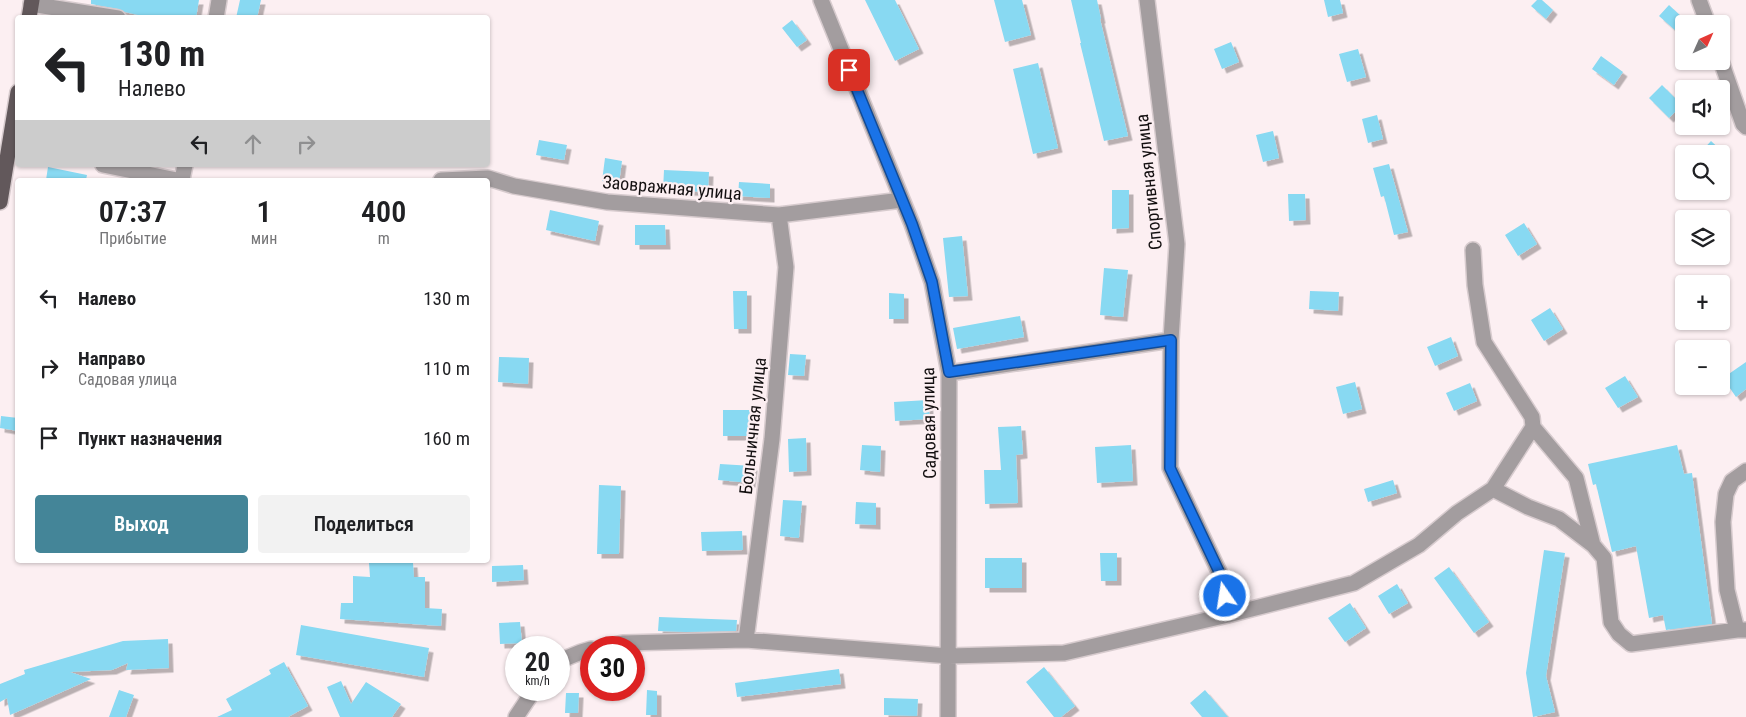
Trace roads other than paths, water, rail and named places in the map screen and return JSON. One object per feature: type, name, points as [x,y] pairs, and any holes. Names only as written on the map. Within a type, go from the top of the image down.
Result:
[{"type":"main road","points":[[0,202],[13,147],[15,125]]},
{"type":"street","points":[[216,15],[219,0]]},
{"type":"street","name":"Садовая улица","points":[[820,0],[912,224],[932,282],[949,372],[948,717]]},
{"type":"street","points":[[1699,0],[1705,15]]},
{"type":"street","name":"Спортивная улица","points":[[1147,2],[1177,244],[1171,340],[1170,468],[1222,578],[1228,615]]},
{"type":"street","points":[[30,7],[94,15]]},
{"type":"street","points":[[1724,70],[1743,124],[1746,127]]},
{"type":"street","points":[[113,167],[167,178]]},
{"type":"street","name":"Заовражная улица","points":[[490,179],[514,186],[606,202],[779,215],[902,200]]},
{"type":"street","name":"Больничная улица","points":[[746,640],[772,438],[786,267],[779,215]]},
{"type":"street","points":[[1473,250],[1475,285],[1484,342],[1532,418],[1533,427],[1576,478],[1593,545]]},
{"type":"street","points":[[949,372],[1171,340]]},
{"type":"street","points":[[645,642],[746,640],[948,656],[1064,653],[1228,615],[1354,583],[1419,546],[1457,513],[1493,489],[1533,427]]},
{"type":"street","points":[[1493,489],[1528,507],[1559,519],[1593,545],[1604,558],[1611,622],[1619,634],[1631,644],[1741,630],[1727,590],[1723,522],[1726,494],[1732,481],[1746,471]]},
{"type":"street","points":[[516,717],[527,701]]}]
